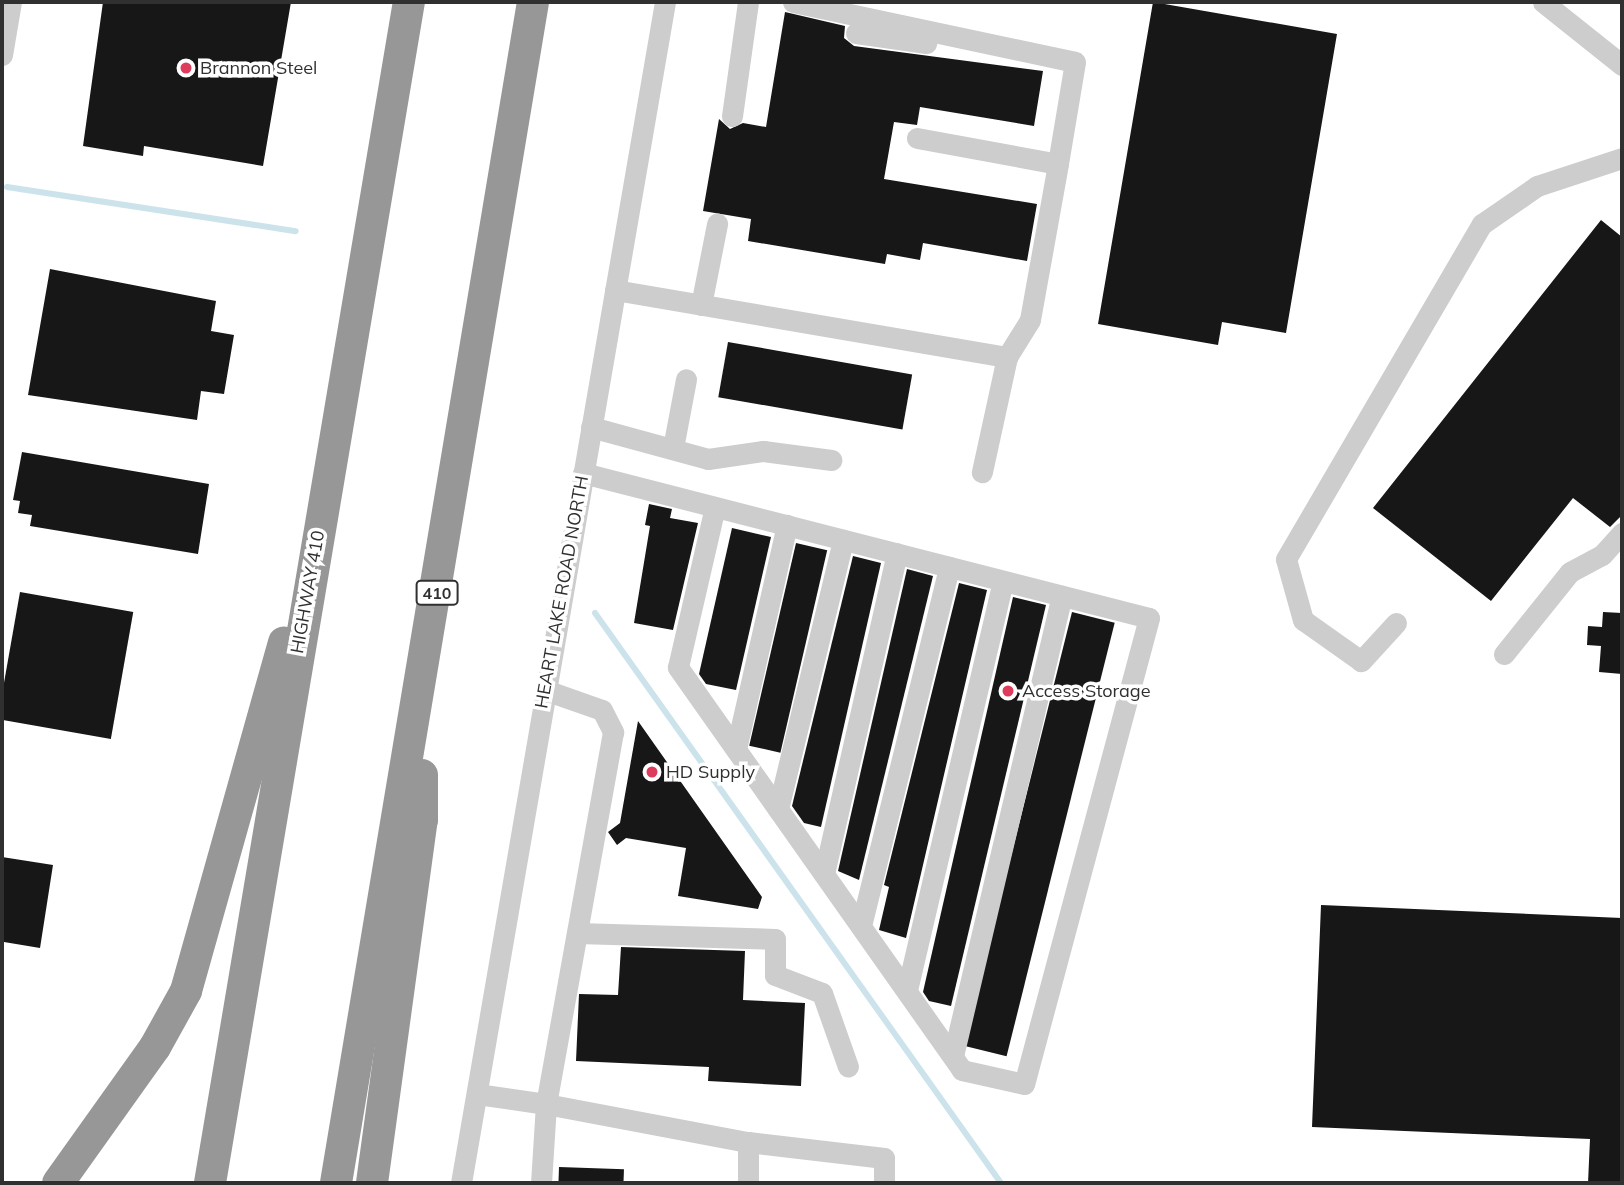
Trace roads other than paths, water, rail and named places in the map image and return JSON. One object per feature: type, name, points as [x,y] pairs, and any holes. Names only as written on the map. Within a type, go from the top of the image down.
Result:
[{"type":"highway","name":"HIGHWAY 410","points":[[210,1183],[408,2]]},
{"type":"highway","name":"410","points":[[336,1183],[421,692],[533,2]]},
{"type":"highway","points":[[58,1183],[155,1047],[186,991],[270,685],[313,563]]},
{"type":"highway","points":[[372,1183],[422,820],[421,692]]},
{"type":"street","points":[[2,55],[11,2]]},
{"type":"street","name":"HEART LAKE ROAD NORTH","points":[[461,1183],[665,2]]},
{"type":"street","points":[[732,116],[748,2]]},
{"type":"street","points":[[793,2],[1075,62],[1030,320],[1007,357],[982,472]]},
{"type":"street","points":[[1546,3],[1622,65]]},
{"type":"street","points":[[856,33],[938,44],[958,38]]},
{"type":"street","points":[[916,138],[1058,164]]},
{"type":"street","points":[[1396,623],[1361,661],[1303,620],[1286,559],[1482,224],[1537,186],[1622,158]]},
{"type":"street","points":[[701,304],[717,224]]},
{"type":"street","points":[[615,289],[1007,357]]},
{"type":"street","points":[[673,448],[686,379]]},
{"type":"street","points":[[591,427],[708,458],[763,451],[831,460]]},
{"type":"street","points":[[583,473],[1149,618],[1024,1084],[962,1070],[678,667],[715,507]]},
{"type":"street","points":[[736,749],[787,525]]},
{"type":"street","points":[[1504,654],[1570,572],[1602,555],[1622,533]]},
{"type":"street","points":[[778,809],[844,540]]},
{"type":"street","points":[[824,874],[897,553]]},
{"type":"street","points":[[862,926],[949,567]]},
{"type":"street","points":[[907,990],[1003,580]]},
{"type":"street","points":[[953,1056],[1062,596]]},
{"type":"street","points":[[541,1183],[546,1104],[613,732],[602,710],[545,690]]},
{"type":"street","points":[[577,933],[775,939],[775,975],[822,993],[848,1068]]},
{"type":"street","points":[[477,1094],[546,1104],[748,1142],[884,1158],[884,1183]]},
{"type":"street","points":[[748,1142],[748,1183]]},
{"type":"waterway","points":[[7,187],[296,231]]},
{"type":"waterway","points":[[595,613],[1001,1183]]},
{"type":"place","name":"Brannon Steel","points":[[186,68]]},
{"type":"place","name":"Access Storage","points":[[1008,691]]},
{"type":"place","name":"HD Supply","points":[[652,772]]}]
